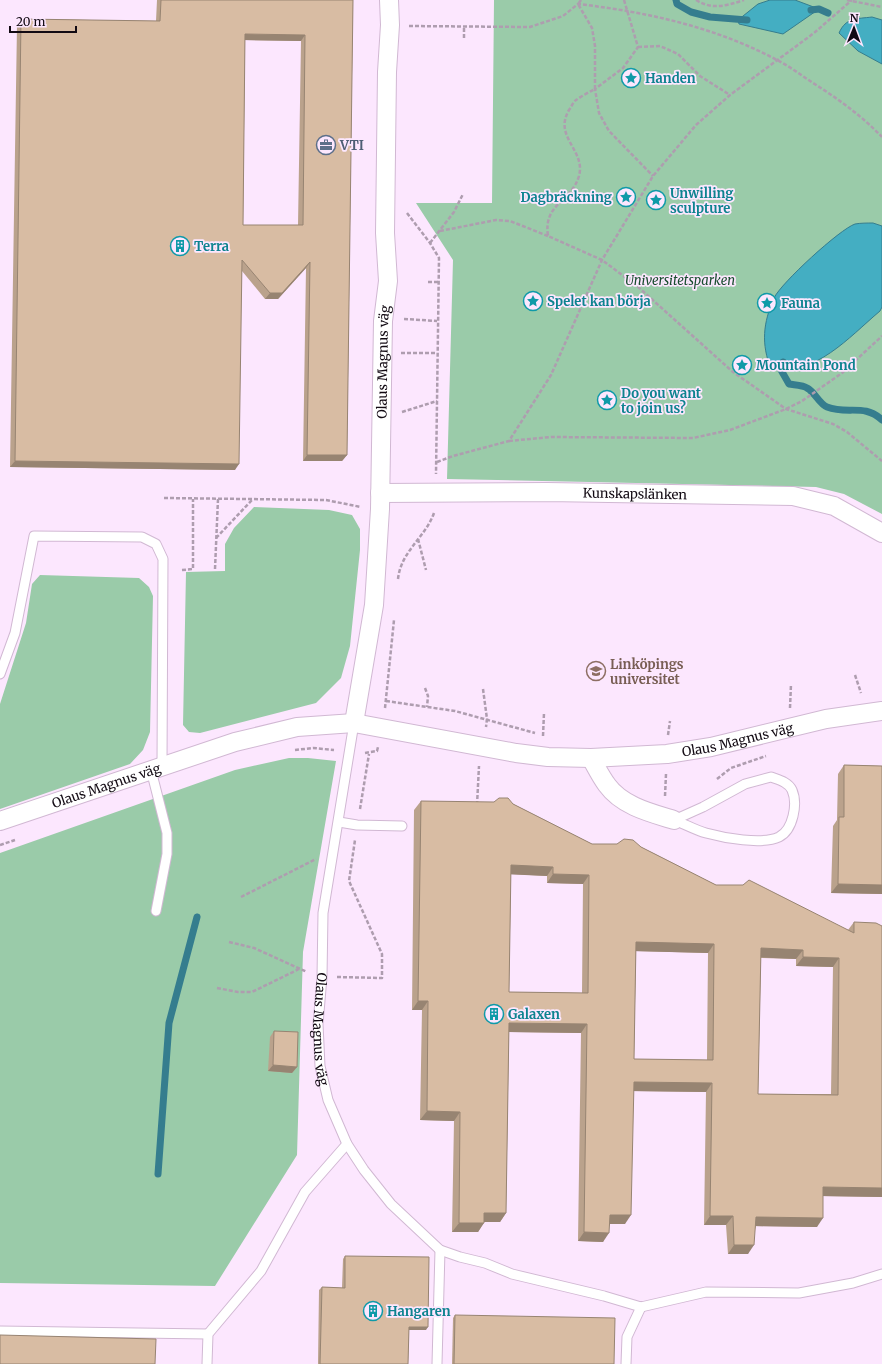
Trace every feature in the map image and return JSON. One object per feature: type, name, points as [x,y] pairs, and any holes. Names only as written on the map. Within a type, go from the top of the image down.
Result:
[{"type":"street","name":"Olaus Magnus väg","points":[[354,723],[374,605],[380,501],[383,321],[388,281],[385,233],[387,72],[390,25],[389,0]]},
{"type":"street","name":"Kunskapslänken","points":[[380,501],[436,493],[793,496],[834,506],[882,533]]},
{"type":"street","name":"Olaus Magnus väg","points":[[0,821],[236,742],[297,727],[354,723],[523,754],[548,757],[591,758],[667,754],[711,747],[826,719],[882,711]]},
{"type":"street","points":[[591,758],[607,786],[620,798],[647,812],[674,820]]},
{"type":"lane","points":[[0,674],[15,633],[34,536],[142,537],[156,544],[163,559],[156,768],[167,834],[167,854],[156,911]]},
{"type":"lane","name":"Olaus Magnus väg","points":[[354,723],[351,752],[323,913],[322,977],[318,1024],[320,1066],[328,1100],[347,1144],[364,1170],[391,1204],[440,1250]]},
{"type":"lane","points":[[771,777],[786,783],[792,790],[795,809],[789,828],[779,837],[756,841],[705,833],[674,820],[704,807],[745,784],[771,777]]},
{"type":"lane","points":[[339,822],[357,825],[402,826]]},
{"type":"lane","points":[[207,1364],[208,1334],[261,1271],[305,1192],[347,1144]]},
{"type":"lane","points":[[437,1364],[440,1250],[485,1263],[512,1274],[604,1296],[641,1307],[706,1292],[799,1293],[853,1284],[882,1274]]},
{"type":"lane","points":[[626,1364],[627,1337],[641,1307]]},
{"type":"lane","points":[[0,1331],[208,1334]]},
{"type":"path","points":[[408,20],[408,26],[530,27],[563,16],[581,0]]},
{"type":"path","points":[[624,0],[638,47]]},
{"type":"path","points":[[696,0],[705,6],[724,7],[744,0]]},
{"type":"path","points":[[846,0],[882,7]]},
{"type":"path","points":[[509,441],[551,375],[602,260],[653,176],[696,125],[730,95],[814,33],[851,1]]},
{"type":"path","points":[[578,4],[627,9],[674,21],[726,37],[777,60],[838,99],[882,137]]},
{"type":"path","points":[[578,4],[592,28],[595,46],[595,89],[599,113],[609,131],[653,176]]},
{"type":"path","points":[[464,27],[464,38]]},
{"type":"path","points":[[638,47],[660,46],[678,54],[700,76],[730,95]]},
{"type":"path","points":[[548,236],[546,226],[548,215],[570,192],[579,174],[579,163],[564,127],[566,115],[575,101],[595,89],[623,68],[638,47]]},
{"type":"path","points":[[430,243],[454,212],[463,194]]},
{"type":"path","points":[[398,583],[399,567],[431,520],[434,511],[437,462],[437,321],[439,258],[430,243],[407,216],[406,208]]},
{"type":"path","points":[[440,231],[496,220],[510,221],[602,260],[637,286],[733,372],[786,409],[833,424],[847,432],[882,461]]},
{"type":"path","points":[[428,282],[438,282]]},
{"type":"path","points":[[401,319],[437,321]]},
{"type":"path","points":[[437,462],[453,456],[509,441],[551,437],[693,438],[730,430],[786,409],[802,401],[842,373],[882,336]]},
{"type":"path","points":[[401,353],[437,353]]},
{"type":"path","points":[[395,414],[437,401]]},
{"type":"path","points":[[164,498],[380,501]]},
{"type":"path","points":[[182,570],[193,569],[193,499]]},
{"type":"path","points":[[215,569],[218,499]]},
{"type":"path","points":[[216,539],[253,499]]},
{"type":"path","points":[[418,539],[426,570]]},
{"type":"path","points":[[290,750],[312,748],[369,754],[377,751],[386,701],[394,614]]},
{"type":"path","points":[[854,675],[861,694]]},
{"type":"path","points":[[425,688],[428,696],[427,706]]},
{"type":"path","points":[[853,695],[868,693]]},
{"type":"path","points":[[386,701],[454,711],[543,736],[551,736]]},
{"type":"path","points":[[790,709],[796,707]]},
{"type":"path","points":[[543,736],[544,713]]},
{"type":"path","points":[[668,734],[670,721]]},
{"type":"path","points":[[661,735],[674,734]]},
{"type":"path","points":[[0,845],[22,837]]},
{"type":"path","points":[[240,897],[334,849]]},
{"type":"path","points":[[229,942],[254,948],[299,969],[322,977],[382,978],[382,954],[348,881]]},
{"type":"path","points":[[217,988],[238,992],[252,992],[299,969]]},
{"type":"green space","name":"Universitetsparken","points":[[494,0],[882,0],[882,514],[844,494],[816,487],[447,479],[453,260],[416,203],[492,203]]},
{"type":"green space","points":[[254,507],[329,510],[352,515],[360,529],[360,550],[350,646],[341,678],[316,703],[200,733],[189,732],[183,725],[186,572],[225,571],[225,544],[234,528]]},
{"type":"green space","points":[[40,575],[139,578],[149,587],[153,596],[150,732],[143,750],[130,764],[0,809],[0,704],[26,623],[32,584]]},
{"type":"green space","points":[[289,758],[308,758],[336,761],[303,952],[297,1155],[215,1286],[0,1283],[0,853],[235,770]]},
{"type":"water","points":[[770,0],[795,0],[819,9],[783,34],[739,24],[738,20],[758,4]]},
{"type":"water","points":[[872,17],[882,20],[882,64],[858,51],[839,33],[849,21]]},
{"type":"water","points":[[873,223],[882,226],[882,307],[880,311],[843,343],[817,361],[803,367],[787,370],[771,369],[766,351],[765,334],[767,316],[774,298],[799,269],[837,236],[855,224]]},
{"type":"building","name":"Terra","points":[[161,0],[353,0],[347,455],[307,455],[310,262],[282,293],[270,293],[242,260],[239,464],[15,461],[21,19],[160,21]],"holes":[[[245,34],[305,35],[303,225],[243,225]]]},
{"type":"building","points":[[844,765],[882,766],[882,885],[838,884],[839,817],[844,817]]},
{"type":"building","name":"Galaxen","points":[[499,798],[508,798],[513,804],[592,844],[617,844],[624,839],[633,840],[641,847],[716,885],[743,885],[749,880],[854,933],[854,922],[876,923],[882,926],[882,1188],[823,1187],[823,1218],[756,1217],[754,1245],[734,1245],[733,1216],[710,1216],[712,1083],[634,1082],[631,1215],[610,1215],[609,1233],[584,1232],[587,1024],[509,1023],[506,1213],[484,1213],[484,1223],[459,1223],[460,1112],[427,1111],[428,1001],[418,1001],[421,801],[494,802]],"holes":[[[511,865],[553,867],[553,874],[589,875],[588,993],[509,992]],[[636,942],[714,944],[713,1060],[634,1059]],[[761,948],[803,950],[803,957],[839,958],[838,1095],[758,1094]]]},
{"type":"building","points":[[274,1031],[298,1032],[297,1067],[273,1065]]},
{"type":"building","name":"Hangaren","points":[[345,1256],[429,1257],[428,1327],[409,1327],[408,1364],[320,1364],[322,1287],[345,1288]]},
{"type":"building","points":[[455,1315],[615,1318],[614,1364],[454,1364]]},
{"type":"building","points":[[0,1335],[156,1339],[155,1364],[0,1364]]},
{"type":"waterway","points":[[676,0],[677,4],[691,12],[710,17],[747,20]]},
{"type":"waterway","points":[[811,10],[819,9],[828,13]]},
{"type":"waterway","points":[[783,362],[781,370],[789,384],[807,388],[827,407],[842,410],[869,412],[882,420]]},
{"type":"waterway","points":[[158,1174],[169,1023],[197,917]]},
{"type":"place","name":"Handen","points":[[631,78]]},
{"type":"place","name":"VTI","points":[[326,145]]},
{"type":"place","name":"Dagbräckning","points":[[626,197]]},
{"type":"place","name":"Unwilling sculpture","points":[[656,200]]},
{"type":"place","name":"Terra","points":[[180,246]]},
{"type":"place","name":"Spelet kan börja","points":[[533,301]]},
{"type":"place","name":"Fauna","points":[[767,303]]},
{"type":"place","name":"Mountain Pond","points":[[742,365]]},
{"type":"place","name":"Do you want to join us?","points":[[607,400]]},
{"type":"place","name":"Linköpings universitet","points":[[596,671]]},
{"type":"place","name":"Galaxen","points":[[494,1014]]},
{"type":"place","name":"Hangaren","points":[[373,1311]]}]
